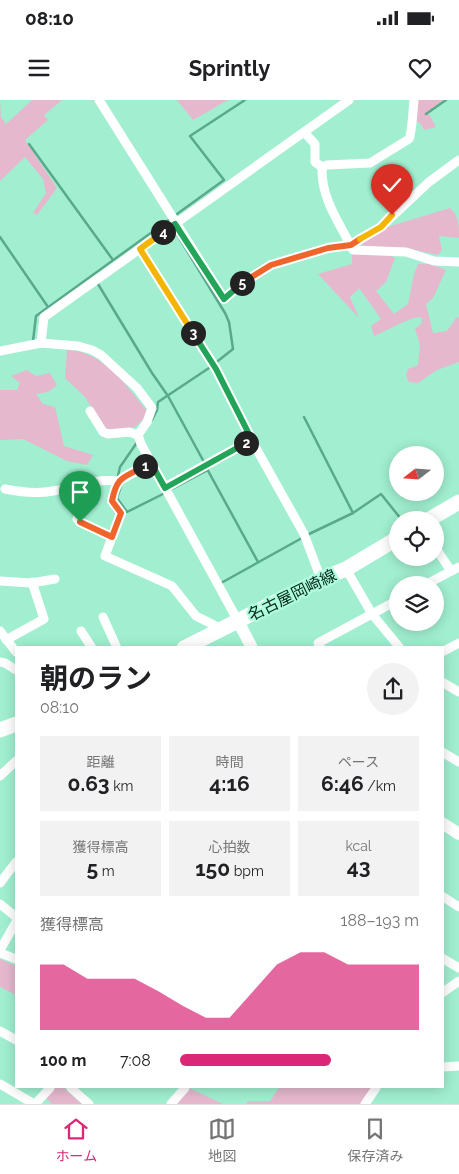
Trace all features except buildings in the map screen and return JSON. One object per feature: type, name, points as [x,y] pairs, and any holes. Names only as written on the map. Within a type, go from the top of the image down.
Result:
[{"type":"main road","points":[[444,511],[459,502]]},
{"type":"main road","name":"名古屋岡崎線","points":[[188,646],[321,579],[346,569],[389,543]]},
{"type":"main road","points":[[0,730],[15,724]]},
{"type":"street","points":[[99,100],[175,224],[224,299],[237,287],[271,265],[328,248],[351,245],[381,227],[428,182],[459,160]]},
{"type":"street","points":[[41,343],[44,317],[349,100]]},
{"type":"street","points":[[322,167],[370,163],[409,139],[414,100]]},
{"type":"street","points":[[304,132],[315,144],[315,162],[322,167]]},
{"type":"street","points":[[322,167],[325,198],[354,250],[406,252],[434,261],[459,262]]},
{"type":"street","points":[[140,249],[216,369],[252,440],[304,534],[321,579]]},
{"type":"street","points":[[0,351],[41,343],[78,346],[101,355],[137,388],[152,408],[147,422],[138,435]]},
{"type":"street","points":[[90,411],[103,432],[108,434],[129,432],[138,435],[151,463],[251,646]]},
{"type":"street","points":[[165,488],[252,440]]},
{"type":"street","points":[[5,489],[21,492],[51,492],[84,482],[119,480],[151,463]]},
{"type":"street","points":[[119,480],[112,501],[121,513],[105,556],[172,586],[196,616],[222,629]]},
{"type":"street","points":[[84,509],[80,510],[78,519],[99,533],[112,537]]},
{"type":"street","points":[[442,576],[455,569],[444,557]]},
{"type":"street","points":[[346,569],[372,614],[398,646]]},
{"type":"street","points":[[0,581],[32,582],[55,579]]},
{"type":"street","points":[[6,640],[44,619],[32,582]]},
{"type":"street","points":[[320,646],[318,643],[389,605]]},
{"type":"street","points":[[103,617],[117,646]]},
{"type":"street","points":[[0,631],[15,651]]},
{"type":"street","points":[[81,631],[91,646]]},
{"type":"street","points":[[444,651],[459,643]]},
{"type":"street","points":[[0,662],[15,666]]},
{"type":"street","points":[[444,683],[459,692]]},
{"type":"street","points":[[444,756],[459,762]]},
{"type":"street","points":[[0,776],[15,762]]},
{"type":"street","points":[[444,824],[459,834]]},
{"type":"street","points":[[0,883],[15,863]]},
{"type":"street","points":[[444,897],[459,907]]},
{"type":"street","points":[[0,904],[15,916]]},
{"type":"street","points":[[15,924],[0,952],[15,959]]},
{"type":"street","points":[[444,959],[459,968]]},
{"type":"street","points":[[444,992],[459,981]]},
{"type":"street","points":[[0,1030],[15,1039]]},
{"type":"street","points":[[444,1066],[459,1066]]},
{"type":"street","points":[[0,1084],[34,1104],[50,1088]]},
{"type":"street","points":[[71,1088],[89,1104]]},
{"type":"street","points":[[171,1104],[184,1088]]},
{"type":"street","points":[[365,1104],[376,1088]]},
{"type":"shaded area","points":[[0,100],[1,117],[6,124],[32,100],[62,100],[44,115],[48,120],[25,140],[57,188],[37,215],[33,213],[46,193],[43,179],[25,157],[0,181]]},
{"type":"shaded area","points":[[177,100],[228,100],[193,120]]},
{"type":"shaded area","points":[[416,100],[443,100],[428,112],[436,127],[424,130],[420,123],[415,121]]},
{"type":"shaded area","points":[[450,208],[458,221],[459,238],[439,236],[442,250],[438,255],[406,248],[363,246],[361,241],[384,228]]},
{"type":"shaded area","points":[[352,254],[387,254],[395,258],[386,282],[376,291],[394,314],[408,304],[418,264],[431,264],[446,270],[433,298],[426,304],[433,333],[447,331],[456,318],[459,317],[459,362],[437,370],[418,383],[409,382],[406,375],[408,369],[418,365],[420,345],[415,329],[422,323],[421,317],[404,322],[374,336],[371,326],[381,319],[359,288],[350,297],[359,318],[318,274],[352,264]]},
{"type":"shaded area","points":[[67,350],[92,356],[113,371],[122,381],[147,411],[144,418],[135,427],[113,431],[104,427],[85,397],[65,378]]},
{"type":"shaded area","points":[[27,370],[36,376],[50,373],[57,385],[48,392],[36,394],[43,404],[55,407],[64,446],[93,455],[87,465],[67,461],[23,439],[0,440],[0,390],[17,390],[20,383],[11,376]]},
{"type":"shaded area","points":[[0,959],[15,966],[15,994],[0,987]]},
{"type":"shaded area","points":[[55,1088],[64,1088],[82,1104],[52,1104],[46,1098]]},
{"type":"shaded area","points":[[189,1088],[223,1104],[177,1104]]},
{"type":"shaded area","points":[[279,1088],[372,1088],[361,1104],[246,1104],[248,1101],[270,1101]]},
{"type":"waterway","points":[[31,342],[33,341],[36,316],[224,180],[190,136],[245,100]]},
{"type":"waterway","points":[[426,114],[446,100]]},
{"type":"waterway","points":[[29,144],[113,260]]},
{"type":"waterway","points":[[152,420],[157,410],[158,402],[209,368],[233,349],[229,322],[225,313],[175,231]]},
{"type":"waterway","points":[[0,237],[48,307]]},
{"type":"waterway","points":[[98,284],[168,396],[204,462]]},
{"type":"waterway","points":[[304,417],[353,513]]},
{"type":"waterway","points":[[118,476],[120,467],[138,441]]},
{"type":"waterway","points":[[206,467],[258,562]]},
{"type":"waterway","points":[[170,490],[208,470]]},
{"type":"waterway","points":[[121,486],[117,498],[127,512],[165,493]]},
{"type":"waterway","points":[[307,535],[353,513],[381,494],[395,511]]},
{"type":"waterway","points":[[221,583],[302,538]]},
{"type":"route","points":[[80,522],[112,537],[121,513],[112,501],[119,480],[151,463],[165,488],[252,440],[216,369],[140,249],[175,224],[224,299],[237,287],[271,265],[328,248],[351,245],[381,227],[392,215]]}]
